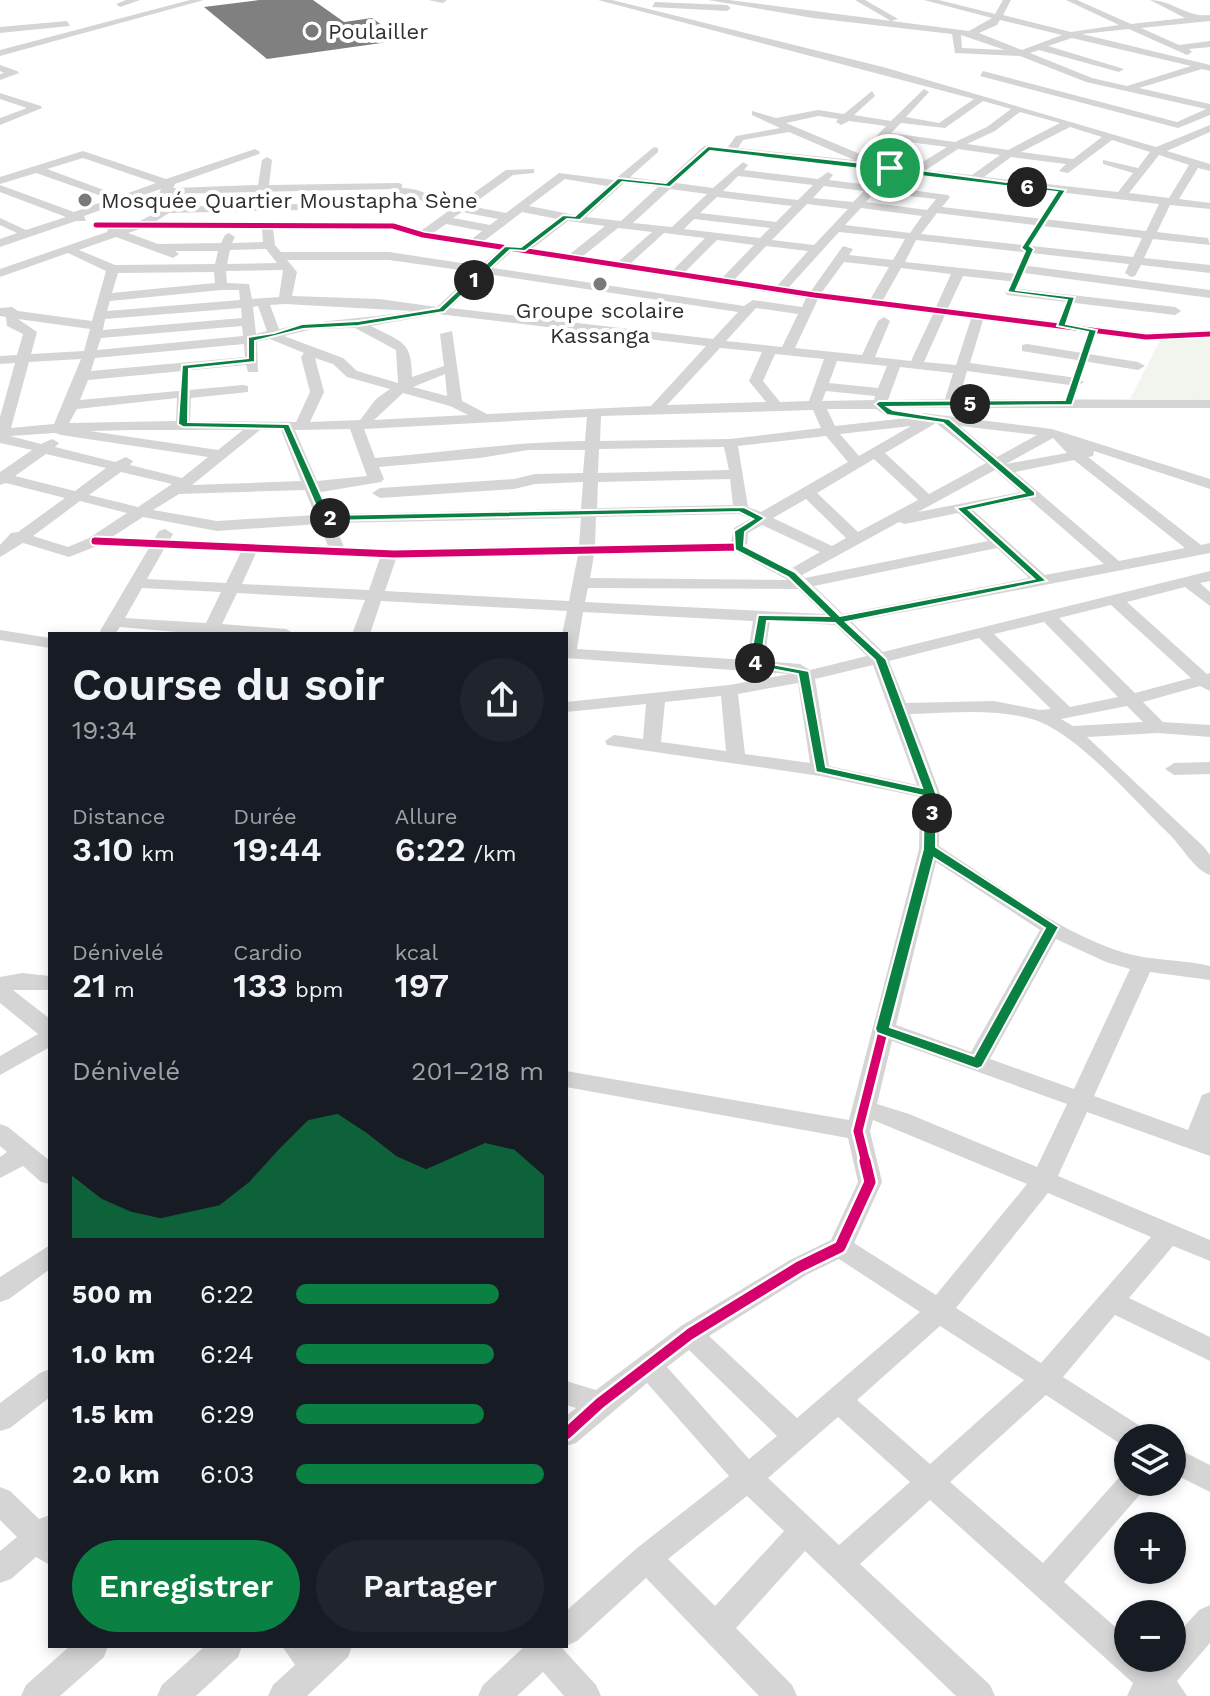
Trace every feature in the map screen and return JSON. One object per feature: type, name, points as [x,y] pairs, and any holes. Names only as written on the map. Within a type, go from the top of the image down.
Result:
[{"type":"street","points":[[136,0],[120,4],[146,14]]},
{"type":"street","points":[[0,53],[200,0]]},
{"type":"street","points":[[432,0],[443,0]]},
{"type":"street","points":[[602,0],[1067,119],[1210,168]]},
{"type":"street","points":[[712,0],[910,26],[988,40],[1021,35],[1056,41],[1134,63],[1184,71]]},
{"type":"street","points":[[619,5],[779,0]]},
{"type":"street","points":[[859,0],[910,26]]},
{"type":"street","points":[[928,0],[1152,54],[1208,64]]},
{"type":"street","points":[[956,36],[992,24],[1007,0]]},
{"type":"street","points":[[1070,0],[1194,54],[1208,64]]},
{"type":"street","points":[[1154,0],[1210,26]]},
{"type":"street","points":[[652,5],[787,12]]},
{"type":"street","points":[[0,30],[146,14]]},
{"type":"street","points":[[946,88],[1074,33],[1210,18]]},
{"type":"street","points":[[1021,35],[1036,24]]},
{"type":"street","points":[[971,33],[1085,79],[1210,109]]},
{"type":"street","points":[[956,36],[956,50],[1026,55]]},
{"type":"street","points":[[1176,48],[1210,44]]},
{"type":"street","points":[[1040,47],[1119,69]]},
{"type":"street","points":[[979,150],[1016,108],[1049,92],[1119,69],[1152,54]]},
{"type":"street","points":[[1171,58],[1194,54]]},
{"type":"street","points":[[1084,109],[1128,88],[1208,64]]},
{"type":"street","points":[[0,68],[14,73],[0,77]]},
{"type":"street","points":[[799,104],[813,102],[846,117],[941,126],[980,98],[1056,68]]},
{"type":"street","points":[[983,74],[1181,125],[1210,109]]},
{"type":"street","points":[[859,161],[924,92]]},
{"type":"street","points":[[823,139],[872,94]]},
{"type":"street","points":[[0,96],[37,108],[0,122]]},
{"type":"street","points":[[1127,121],[1177,99]]},
{"type":"street","points":[[774,122],[826,108]]},
{"type":"street","points":[[756,113],[789,129],[823,139],[859,161]]},
{"type":"street","points":[[574,257],[668,185],[708,148],[838,163],[859,161],[973,180],[1008,154],[1033,142],[1067,119]]},
{"type":"street","points":[[1107,207],[1157,151],[1210,128]]},
{"type":"street","points":[[730,151],[740,138],[789,129]]},
{"type":"street","points":[[915,172],[970,137],[995,130],[1033,142]]},
{"type":"street","points":[[831,233],[913,236],[989,214],[1049,189],[1072,162],[1109,132]]},
{"type":"street","points":[[1195,134],[1210,139]]},
{"type":"street","points":[[883,135],[1072,162]]},
{"type":"street","points":[[523,250],[571,218],[654,150]]},
{"type":"street","points":[[0,243],[167,187],[255,152]]},
{"type":"street","points":[[1126,283],[1190,162],[1210,152]]},
{"type":"street","points":[[0,181],[83,154],[167,187],[238,189],[399,184],[419,192],[438,207],[507,217]]},
{"type":"street","points":[[622,265],[691,215],[754,154]]},
{"type":"street","points":[[263,188],[267,160]]},
{"type":"street","points":[[235,162],[238,189],[235,208]]},
{"type":"street","points":[[1107,162],[1141,172]]},
{"type":"street","points":[[727,280],[782,226],[838,163]]},
{"type":"street","points":[[655,410],[750,307],[817,249],[890,168]]},
{"type":"street","points":[[36,169],[122,200]]},
{"type":"street","points":[[423,235],[510,172],[530,171]]},
{"type":"street","points":[[735,172],[944,197]]},
{"type":"street","points":[[474,243],[563,175],[803,202],[932,212],[989,214],[1118,195],[1210,206]]},
{"type":"street","points":[[875,303],[913,236],[959,178]]},
{"type":"street","points":[[973,180],[989,214],[1028,248],[1203,269]]},
{"type":"street","points":[[393,226],[399,184]]},
{"type":"street","points":[[0,273],[142,224],[164,207],[167,187]]},
{"type":"street","points":[[18,235],[35,209],[92,189]]},
{"type":"street","points":[[999,318],[1028,248],[1052,206],[1049,189]]},
{"type":"street","points":[[0,191],[14,194],[35,209],[74,216],[173,254]]},
{"type":"street","points":[[136,195],[164,207],[394,205]]},
{"type":"street","points":[[1052,206],[1096,224],[1150,235],[1209,240],[1203,269],[1184,291],[1162,336]]},
{"type":"street","points":[[519,208],[571,218],[817,249]]},
{"type":"street","points":[[691,215],[782,226]]},
{"type":"street","points":[[443,220],[491,229]]},
{"type":"street","points":[[0,221],[18,235]]},
{"type":"street","points":[[1081,255],[1096,224]]},
{"type":"street","points":[[96,225],[393,226],[423,235],[814,295],[1093,330],[1162,336],[1210,334]]},
{"type":"street","points":[[267,225],[269,245],[291,272],[285,300]]},
{"type":"street","points":[[221,286],[220,268],[233,226]]},
{"type":"street","points":[[786,352],[814,295],[851,242],[831,233]]},
{"type":"street","points":[[648,295],[713,237]]},
{"type":"street","points":[[107,266],[154,246],[269,245]]},
{"type":"street","points":[[0,360],[89,355],[251,339],[313,325],[358,324],[441,310],[508,248]]},
{"type":"street","points":[[68,249],[107,266],[220,268],[283,261],[389,256],[648,295],[805,311]]},
{"type":"street","points":[[840,258],[958,272],[1126,283],[1210,294]]},
{"type":"street","points":[[577,284],[601,261]]},
{"type":"street","points":[[1,478],[45,448],[62,430],[89,355],[103,298],[107,266]]},
{"type":"street","points":[[916,365],[958,272]]},
{"type":"street","points":[[103,298],[221,286],[245,287],[275,336],[338,361],[347,372],[455,403],[484,418]]},
{"type":"street","points":[[1011,292],[1175,311]]},
{"type":"street","points":[[1061,326],[1072,299]]},
{"type":"street","points":[[285,300],[358,324],[401,347],[405,353],[401,386]]},
{"type":"street","points":[[83,376],[252,365],[250,321],[255,302]]},
{"type":"street","points":[[97,325],[255,302],[379,303],[786,352],[1077,382]]},
{"type":"street","points":[[950,404],[978,316]]},
{"type":"street","points":[[6,318],[97,325],[250,321]]},
{"type":"street","points":[[1,434],[25,359],[30,332],[6,318]]},
{"type":"street","points":[[867,360],[884,321]]},
{"type":"street","points":[[1016,374],[1038,323]]},
{"type":"street","points":[[1069,403],[1093,330]]},
{"type":"street","points":[[447,334],[455,403]]},
{"type":"street","points":[[1027,348],[1138,366]]},
{"type":"street","points":[[770,350],[756,381],[776,406]]},
{"type":"street","points":[[293,426],[318,398],[319,386],[308,357],[316,352]]},
{"type":"street","points":[[832,357],[815,400],[830,431],[857,463]]},
{"type":"street","points":[[895,363],[882,398],[890,413],[1056,434],[1210,484]]},
{"type":"street","points":[[183,424],[185,367]]},
{"type":"street","points":[[359,425],[401,386],[452,368]]},
{"type":"street","points":[[1027,403],[1038,377]]},
{"type":"street","points":[[821,386],[882,398],[950,404],[1210,404]]},
{"type":"street","points":[[73,405],[243,389]]},
{"type":"street","points":[[1,434],[183,424],[359,425],[594,412],[817,405],[882,398]]},
{"type":"street","points":[[568,644],[587,549],[594,412]]},
{"type":"street","points":[[1,434],[45,448],[121,465],[180,486],[228,490],[376,479],[528,446],[730,443],[940,420],[1032,494],[1108,568],[1123,598],[1208,682]]},
{"type":"street","points":[[739,547],[740,531],[760,518],[875,452],[940,420]]},
{"type":"street","points":[[359,425],[376,479],[381,515],[397,539]]},
{"type":"street","points":[[10,538],[69,552],[95,541],[180,486],[257,426]]},
{"type":"street","points":[[293,426],[338,551]]},
{"type":"street","points":[[62,430],[222,455]]},
{"type":"street","points":[[1056,434],[1076,455],[1204,549]]},
{"type":"street","points":[[795,579],[856,539],[1056,434]]},
{"type":"street","points":[[730,443],[741,509]]},
{"type":"street","points":[[0,552],[10,538],[77,496],[145,445]]},
{"type":"street","points":[[1000,466],[1103,450]]},
{"type":"street","points":[[875,452],[927,500]]},
{"type":"street","points":[[1174,473],[1210,499]]},
{"type":"street","points":[[376,479],[514,484],[535,479],[737,474]]},
{"type":"street","points":[[1,478],[173,520],[217,526],[381,515]]},
{"type":"street","points":[[807,492],[856,539]]},
{"type":"street","points":[[885,523],[1032,494]]},
{"type":"street","points":[[961,508],[1042,581]]},
{"type":"street","points":[[95,541],[338,551],[397,539],[590,513],[741,509],[833,552]]},
{"type":"street","points":[[173,520],[110,628],[235,632]]},
{"type":"street","points":[[397,539],[587,549],[739,547],[795,579],[880,659],[930,793],[929,849],[861,1120],[870,1182],[840,1247],[799,1267],[690,1334],[600,1403],[568,1432]]},
{"type":"street","points":[[362,632],[397,539]]},
{"type":"street","points":[[581,583],[755,586],[1000,543]]},
{"type":"street","points":[[210,631],[251,547]]},
{"type":"street","points":[[136,583],[838,620],[1204,549]]},
{"type":"street","points":[[568,707],[729,690],[806,676],[1210,576]]},
{"type":"street","points":[[1189,582],[1210,601]]},
{"type":"street","points":[[755,665],[762,617]]},
{"type":"street","points":[[1048,617],[1158,727]]},
{"type":"street","points":[[983,633],[1068,722],[1195,846],[1210,869]]},
{"type":"street","points":[[0,635],[48,643]]},
{"type":"street","points":[[568,653],[800,669],[806,676],[820,770]]},
{"type":"street","points":[[1068,722],[1131,700],[1208,682]]},
{"type":"street","points":[[729,690],[736,759]]},
{"type":"street","points":[[651,747],[656,699]]},
{"type":"street","points":[[898,709],[994,706],[1068,722],[1210,731]]},
{"type":"street","points":[[614,741],[820,770],[930,793]]},
{"type":"street","points":[[1174,769],[1210,768]]},
{"type":"street","points":[[929,849],[1052,927],[1112,957],[1142,966],[1189,967],[1210,973]]},
{"type":"street","points":[[977,1063],[1052,927]]},
{"type":"street","points":[[568,1627],[647,1558],[748,1478],[938,1312],[1043,1181],[1142,966]]},
{"type":"street","points":[[48,983],[22,980],[0,988],[48,1032]]},
{"type":"street","points":[[882,1029],[1202,1144],[1210,1101]]},
{"type":"street","points":[[0,1067],[48,1035]]},
{"type":"street","points":[[568,1079],[861,1120],[901,1120],[1210,1251]]},
{"type":"street","points":[[0,1133],[48,1173]]},
{"type":"street","points":[[0,1169],[24,1153]]},
{"type":"street","points":[[839,1564],[1043,1380],[1169,1234]]},
{"type":"street","points":[[840,1247],[1114,1425]]},
{"type":"street","points":[[0,1291],[48,1256]]},
{"type":"street","points":[[1110,1301],[1210,1350]]},
{"type":"street","points":[[690,1334],[796,1436]]},
{"type":"street","points":[[649,1366],[748,1478],[975,1695]]},
{"type":"street","points":[[0,1419],[48,1383]]},
{"type":"street","points":[[568,1394],[600,1403]]},
{"type":"street","points":[[838,1400],[1043,1584],[1157,1692],[1210,1620]]},
{"type":"street","points":[[1186,1466],[1210,1479]]},
{"type":"street","points":[[1043,1584],[1121,1496]]},
{"type":"street","points":[[0,1500],[46,1539],[0,1569]]},
{"type":"street","points":[[716,1627],[803,1532]]},
{"type":"street","points":[[647,1558],[781,1696]]},
{"type":"street","points":[[37,1696],[91,1648]]},
{"type":"street","points":[[182,1693],[225,1648]]},
{"type":"street","points":[[494,1696],[545,1648]]},
{"type":"street","points":[[553,1648],[585,1696]]},
{"type":"street","points":[[284,1696],[317,1652]]},
{"type":"shaded area","points":[[1210,336],[1210,400],[1130,399],[1162,337]]},
{"type":"building","name":"Poulailler","points":[[259,0],[313,0],[344,22],[372,18],[403,40],[267,59],[204,7]]},
{"type":"cycle path","points":[[96,225],[393,226],[423,235],[814,295],[1146,337],[1210,334]]},
{"type":"cycle path","points":[[95,541],[394,554],[739,547],[792,574],[880,659],[930,793],[929,849],[858,1131],[870,1182],[840,1247],[799,1267],[690,1334],[600,1403],[568,1432]]},
{"type":"place","name":"Poulailler","points":[[312,31]]},
{"type":"place","name":"Mosquée Quartier Moustapha Sène","points":[[85,200]]},
{"type":"place","name":"Groupe scolaire Kassanga","points":[[600,284]]},
{"type":"route","points":[[890,168],[708,148],[668,185],[621,179],[577,219],[566,217],[523,250],[508,248],[441,310],[358,324],[340,322],[302,327],[275,336],[251,339],[252,360],[185,367],[183,424],[286,426],[326,518],[741,509],[760,518],[740,531],[739,547],[792,574],[799,584],[838,620],[880,659],[930,793],[932,816],[929,849],[882,1029],[977,1063],[1052,927],[929,849],[932,816],[930,793],[820,770],[803,671],[755,665],[762,617],[838,620],[1042,581],[961,508],[1032,494],[946,421],[890,413],[879,404],[1069,403],[1093,330],[1061,326],[1072,299],[1011,292],[1030,249],[1025,248],[1062,190],[890,168]]}]
